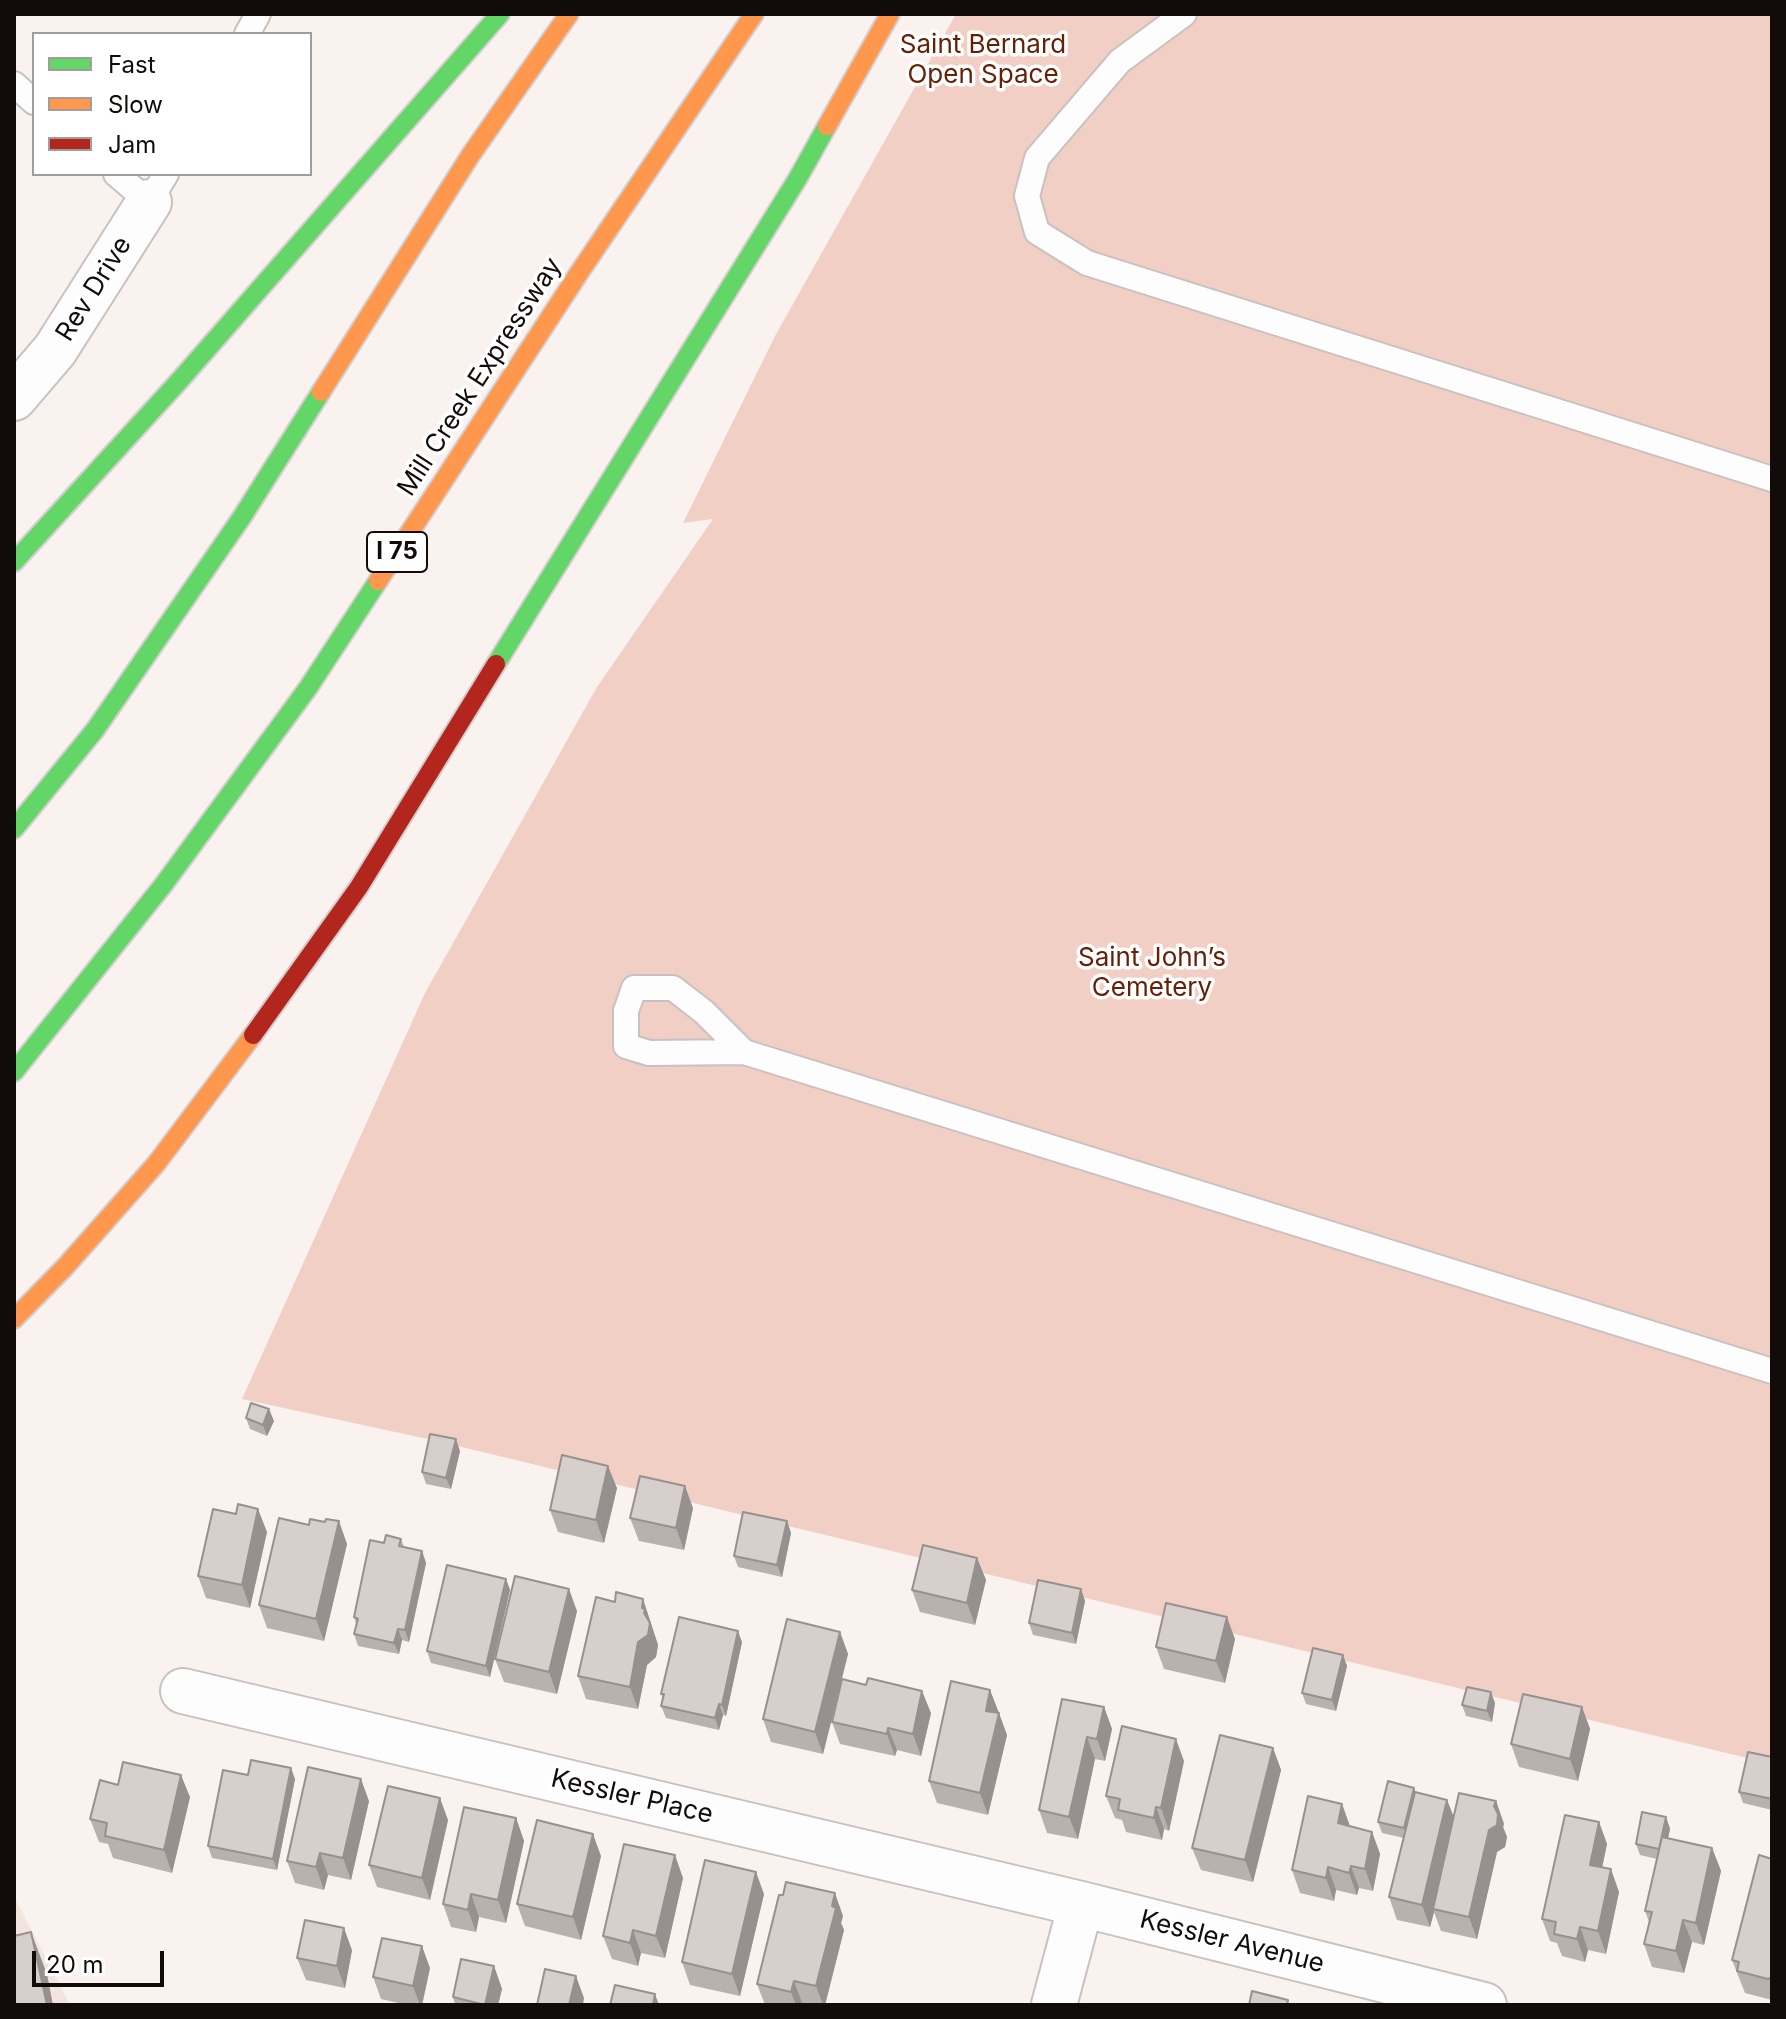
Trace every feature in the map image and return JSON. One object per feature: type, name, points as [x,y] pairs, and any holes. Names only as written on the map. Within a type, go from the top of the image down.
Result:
[{"type":"highway","points":[[14,562],[180,380],[500,14]]},
{"type":"highway","points":[[14,829],[95,730],[242,517],[470,156],[569,14]]},
{"type":"highway","name":"Mill Creek Expressway","points":[[14,1072],[164,884],[308,688],[579,273],[754,14]]},
{"type":"highway","points":[[14,1319],[65,1267],[156,1164],[359,887],[798,178],[890,14]]},
{"type":"street","name":"Rev Drive","points":[[14,398],[55,350],[158,188]]},
{"type":"street","name":"Kessler Place","points":[[183,1691],[1081,1904]]},
{"type":"street","points":[[1054,2005],[1081,1904]]},
{"type":"street","name":"Kessler Avenue","points":[[1081,1904],[1484,2005]]},
{"type":"lane","points":[[248,32],[258,14]]},
{"type":"lane","points":[[1184,14],[1120,61],[1037,158],[1027,196],[1037,232],[1087,263],[1772,479]]},
{"type":"lane","points":[[14,84],[32,100]]},
{"type":"lane","points":[[122,176],[158,188]]},
{"type":"lane","points":[[744,1052],[704,1012],[673,988],[634,988],[626,1011],[626,1046],[649,1053],[744,1052],[1772,1371]]},
{"type":"shaded area","points":[[14,1896],[70,2005],[14,2005]]},
{"type":"green space","name":"Saint John’s Cemetery","points":[[956,14],[1772,14],[1772,1764],[437,1441],[242,1399],[425,993],[597,687],[713,519],[683,523],[775,336]]},
{"type":"building","points":[[251,1403],[269,1409],[263,1425],[246,1418]]},
{"type":"building","points":[[430,1434],[456,1439],[446,1478],[422,1472]]},
{"type":"building","points":[[562,1455],[608,1466],[596,1520],[550,1510]]},
{"type":"building","points":[[640,1476],[685,1486],[676,1528],[630,1518]]},
{"type":"building","points":[[238,1504],[258,1509],[242,1585],[198,1576],[213,1509],[236,1514]]},
{"type":"building","points":[[743,1512],[787,1521],[777,1565],[734,1556]]},
{"type":"building","points":[[279,1518],[309,1525],[310,1519],[339,1521],[316,1619],[259,1605]]},
{"type":"building","points":[[386,1535],[401,1539],[399,1546],[422,1551],[405,1630],[398,1629],[394,1643],[354,1634],[358,1619],[354,1617],[370,1540],[384,1543]]},
{"type":"building","points":[[923,1545],[977,1558],[967,1603],[912,1590]]},
{"type":"building","points":[[447,1565],[506,1579],[486,1666],[427,1651]]},
{"type":"building","points":[[515,1576],[569,1589],[549,1672],[495,1659]]},
{"type":"building","points":[[1038,1580],[1081,1589],[1072,1633],[1029,1623]]},
{"type":"building","points":[[616,1592],[643,1599],[642,1608],[650,1623],[648,1635],[638,1642],[630,1687],[578,1676],[596,1597],[615,1602]]},
{"type":"building","points":[[1166,1603],[1227,1617],[1216,1661],[1156,1647]]},
{"type":"building","points":[[679,1617],[738,1631],[722,1705],[719,1704],[715,1718],[661,1706]]},
{"type":"building","points":[[787,1619],[840,1632],[815,1732],[763,1719]]},
{"type":"building","points":[[1313,1648],[1343,1655],[1332,1700],[1302,1693]]},
{"type":"building","points":[[868,1678],[922,1691],[913,1734],[888,1728],[887,1734],[832,1722],[842,1679],[866,1685]]},
{"type":"building","points":[[951,1681],[990,1690],[986,1711],[999,1713],[980,1793],[929,1781]]},
{"type":"building","points":[[1467,1687],[1491,1692],[1487,1711],[1462,1705]]},
{"type":"building","points":[[1523,1694],[1582,1707],[1570,1759],[1511,1744]]},
{"type":"building","points":[[1062,1699],[1104,1707],[1097,1739],[1087,1737],[1069,1817],[1039,1810]]},
{"type":"building","points":[[1122,1726],[1176,1739],[1161,1808],[1156,1807],[1154,1818],[1118,1810],[1120,1799],[1106,1796]]},
{"type":"building","points":[[1220,1735],[1273,1748],[1245,1860],[1192,1848]]},
{"type":"building","points":[[1748,1752],[1772,1757],[1772,1799],[1739,1792]]},
{"type":"building","points":[[251,1760],[291,1768],[273,1859],[208,1846],[223,1770],[248,1775]]},
{"type":"building","points":[[123,1762],[181,1775],[164,1850],[105,1836],[107,1823],[90,1819],[100,1780],[118,1785]]},
{"type":"building","points":[[308,1767],[361,1779],[343,1858],[320,1853],[316,1867],[287,1861]]},
{"type":"building","points":[[1388,1781],[1414,1788],[1404,1828],[1378,1822]]},
{"type":"building","points":[[388,1786],[440,1798],[422,1878],[369,1865]]},
{"type":"building","points":[[1415,1792],[1447,1800],[1422,1905],[1389,1897]]},
{"type":"building","points":[[1459,1793],[1496,1801],[1494,1806],[1498,1814],[1497,1825],[1489,1830],[1469,1917],[1433,1909]]},
{"type":"building","points":[[1308,1796],[1342,1804],[1338,1823],[1372,1832],[1365,1869],[1351,1866],[1349,1873],[1328,1867],[1326,1878],[1292,1870]]},
{"type":"building","points":[[464,1807],[516,1818],[498,1900],[471,1894],[468,1910],[443,1904]]},
{"type":"building","points":[[1642,1812],[1666,1817],[1659,1849],[1636,1844]]},
{"type":"building","points":[[1565,1815],[1599,1822],[1590,1865],[1611,1869],[1598,1931],[1580,1927],[1577,1939],[1554,1934],[1556,1922],[1542,1919]]},
{"type":"building","points":[[537,1820],[593,1834],[573,1917],[517,1904]]},
{"type":"building","points":[[1662,1837],[1712,1848],[1696,1923],[1683,1920],[1676,1951],[1644,1944],[1652,1912],[1645,1911]]},
{"type":"building","points":[[624,1844],[675,1855],[656,1936],[633,1930],[630,1943],[603,1936]]},
{"type":"building","points":[[1759,1855],[1772,1859],[1772,1977],[1768,1979],[1737,1971],[1739,1962],[1732,1960]]},
{"type":"building","points":[[705,1860],[756,1872],[732,1974],[682,1962]]},
{"type":"building","points":[[786,1882],[835,1893],[832,1906],[836,1908],[816,1986],[794,1981],[791,1992],[757,1984],[779,1895],[783,1895]]},
{"type":"building","points":[[305,1920],[344,1928],[337,1966],[297,1958]]},
{"type":"building","points":[[31,1932],[47,2005],[14,2005],[14,1936]]},
{"type":"building","points":[[382,1938],[422,1946],[413,1986],[373,1977]]},
{"type":"building","points":[[461,1959],[494,1966],[485,2005],[453,1997]]},
{"type":"building","points":[[545,1969],[576,1976],[569,2005],[537,2005]]},
{"type":"building","points":[[615,1985],[655,1994],[653,2005],[610,2005]]},
{"type":"building","points":[[1252,1991],[1288,2000],[1287,2005],[1249,2005]]},
{"type":"traffic: fast","points":[[14,562],[180,380],[500,14]]},
{"type":"traffic: fast","points":[[496,664],[798,178],[827,126]]},
{"type":"traffic: fast","points":[[14,829],[95,730],[242,517],[321,392]]},
{"type":"traffic: fast","points":[[14,1072],[164,884],[308,688],[378,581]]},
{"type":"traffic: slow","points":[[321,392],[470,156],[569,14]]},
{"type":"traffic: slow","points":[[378,581],[579,273],[754,14]]},
{"type":"traffic: slow","points":[[827,126],[890,14]]},
{"type":"traffic: slow","points":[[14,1319],[65,1267],[156,1164],[253,1035]]},
{"type":"traffic: jam","points":[[253,1035],[359,887],[496,664]]},
{"type":"park label","name":"Saint Bernard Open Space","points":[[983,60]]}]
